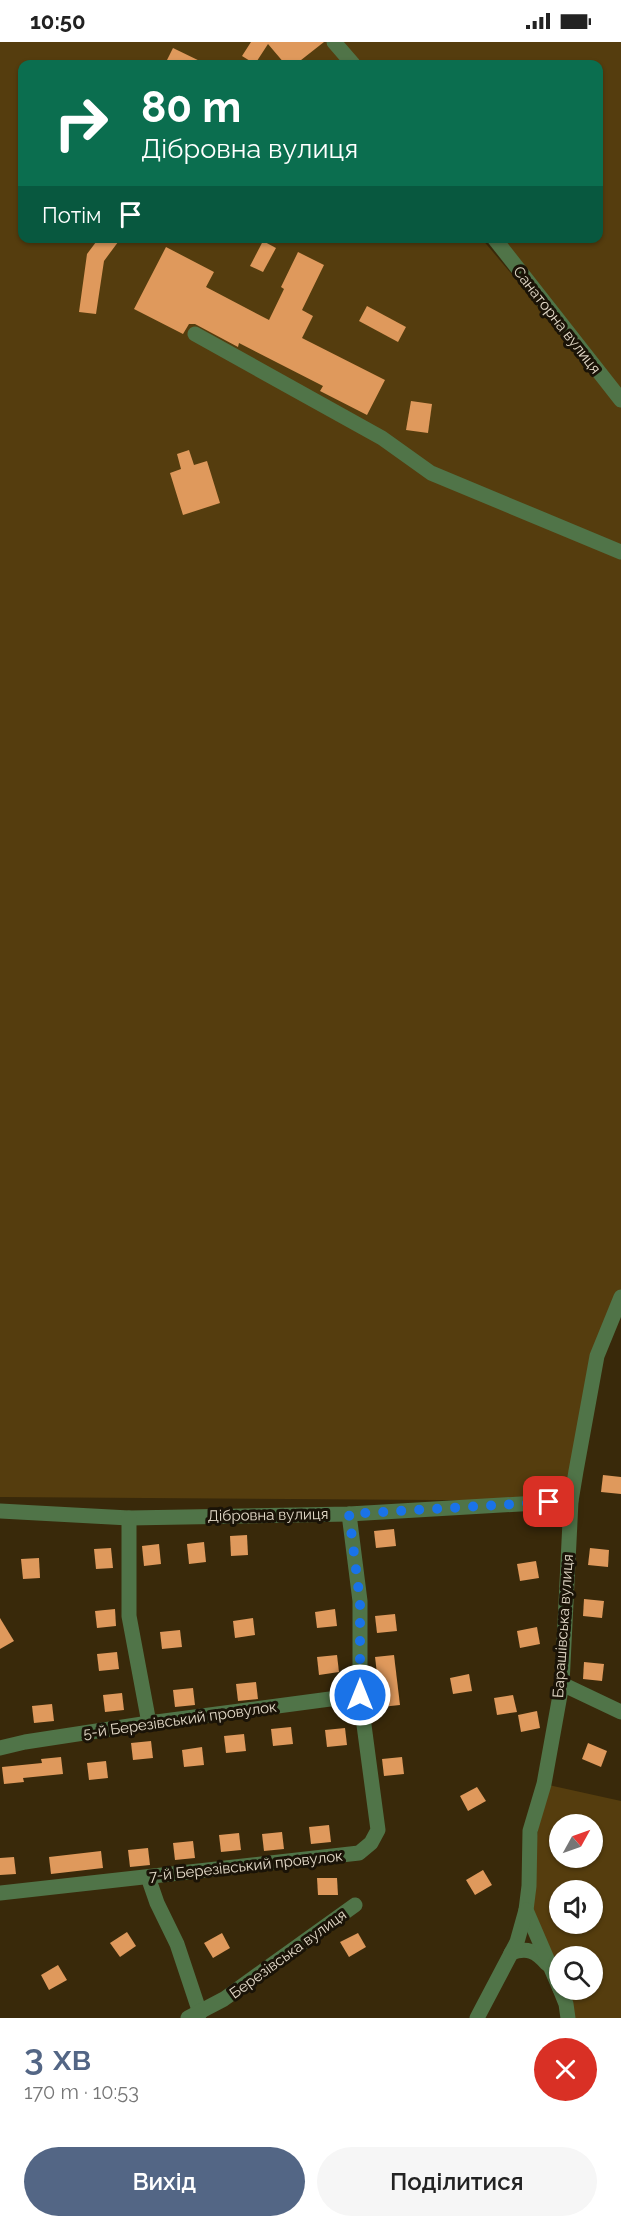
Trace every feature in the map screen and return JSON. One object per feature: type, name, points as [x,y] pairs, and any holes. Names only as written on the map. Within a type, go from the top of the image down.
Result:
[{"type":"street","points":[[334,42],[350,60]]},
{"type":"street","name":"Санаторна вулиця","points":[[498,243],[621,400]]},
{"type":"street","points":[[195,334],[382,438],[431,473],[621,552]]},
{"type":"street","name":"Барашівська вулиця","points":[[549,1965],[526,1910],[530,1831],[544,1784],[562,1684],[571,1501],[597,1356],[621,1297]]},
{"type":"street","name":"Дібровна вулиця","points":[[0,1510],[129,1518],[349,1514],[571,1501]]},
{"type":"street","name":"7-й Березівський провулок","points":[[0,1893],[358,1854],[371,1842],[378,1830],[360,1695],[360,1601],[349,1514]]},
{"type":"street","points":[[129,1518],[129,1616],[149,1724]]},
{"type":"street","points":[[562,1684],[621,1712]]},
{"type":"street","name":"5-й Березівський провулок","points":[[0,1748],[25,1742],[360,1695]]},
{"type":"street","points":[[148,1877],[157,1903],[177,1944],[194,2015]]},
{"type":"street","name":"Березівська вулиця","points":[[194,2015],[224,1999],[355,1905]]},
{"type":"street","points":[[477,2018],[517,1942],[526,1910]]},
{"type":"street","points":[[511,1953],[523,1948],[530,1950],[549,1966]]},
{"type":"street","name":"Барашівська вулиця","points":[[564,2000],[568,2018]]},
{"type":"shaded area","points":[[0,42],[621,42],[621,393],[493,243],[603,243],[603,60],[18,60],[18,243],[485,243],[621,404],[621,1297],[597,1356],[571,1501],[0,1497]]},
{"type":"shaded area","points":[[544,1784],[621,1801],[621,2018],[568,2018],[563,2000],[603,2000],[603,1946],[549,1946],[549,1963],[527,1910]]},
{"type":"building","points":[[251,42],[324,42],[301,60],[282,60],[268,44],[258,60],[248,60],[242,56]]},
{"type":"building","points":[[173,48],[198,60],[167,60]]},
{"type":"building","points":[[95,243],[117,243],[104,261],[96,314],[79,312],[87,254]]},
{"type":"building","points":[[262,243],[276,248],[263,272],[250,266]]},
{"type":"building","points":[[166,247],[214,272],[206,287],[269,320],[284,289],[281,287],[298,252],[324,265],[302,310],[313,316],[302,338],[385,380],[367,415],[320,391],[323,386],[239,343],[238,347],[195,324],[189,324],[183,334],[134,309]]},
{"type":"building","points":[[367,306],[406,327],[398,342],[359,321]]},
{"type":"building","points":[[411,401],[432,404],[428,433],[406,430]]},
{"type":"building","points":[[189,450],[194,465],[207,461],[220,503],[183,515],[170,473],[181,469],[177,454]]},
{"type":"building","points":[[603,1475],[621,1477],[621,1494],[601,1492]]},
{"type":"building","points":[[394,1529],[396,1546],[376,1548],[374,1531]]},
{"type":"building","points":[[247,1535],[248,1555],[231,1556],[230,1536]]},
{"type":"building","points":[[204,1542],[206,1562],[189,1564],[187,1544]]},
{"type":"building","points":[[159,1544],[161,1564],[144,1566],[142,1546]]},
{"type":"building","points":[[111,1548],[113,1568],[96,1569],[94,1549]]},
{"type":"building","points":[[590,1548],[609,1550],[608,1567],[588,1565]]},
{"type":"building","points":[[39,1558],[40,1578],[23,1579],[21,1559]]},
{"type":"building","points":[[536,1561],[539,1578],[520,1581],[517,1564]]},
{"type":"building","points":[[584,1599],[604,1601],[602,1618],[583,1616]]},
{"type":"building","points":[[115,1609],[116,1626],[97,1628],[95,1611]]},
{"type":"building","points":[[335,1609],[337,1626],[317,1628],[315,1612]]},
{"type":"building","points":[[395,1614],[397,1631],[377,1633],[375,1616]]},
{"type":"building","points":[[0,1618],[14,1641],[0,1649]]},
{"type":"building","points":[[253,1618],[255,1635],[235,1638],[233,1621]]},
{"type":"building","points":[[537,1627],[540,1644],[520,1648],[517,1631]]},
{"type":"building","points":[[180,1630],[182,1647],[162,1649],[160,1632]]},
{"type":"building","points":[[117,1652],[119,1669],[99,1671],[97,1654]]},
{"type":"building","points":[[337,1655],[339,1672],[319,1675],[317,1657]]},
{"type":"building","points":[[394,1655],[400,1705],[381,1707],[375,1657]]},
{"type":"building","points":[[584,1662],[604,1664],[602,1681],[583,1679]]},
{"type":"building","points":[[469,1674],[472,1691],[453,1694],[450,1678]]},
{"type":"building","points":[[256,1682],[258,1699],[238,1701],[236,1684]]},
{"type":"building","points":[[193,1688],[195,1705],[175,1707],[173,1690]]},
{"type":"building","points":[[122,1693],[124,1710],[105,1712],[103,1695]]},
{"type":"building","points":[[513,1695],[517,1712],[497,1715],[494,1698]]},
{"type":"building","points":[[52,1704],[54,1721],[34,1723],[32,1706]]},
{"type":"building","points":[[537,1711],[540,1728],[521,1732],[518,1715]]},
{"type":"building","points":[[291,1727],[293,1744],[273,1746],[271,1729]]},
{"type":"building","points":[[345,1728],[347,1745],[327,1747],[325,1730]]},
{"type":"building","points":[[244,1734],[246,1751],[226,1753],[224,1736]]},
{"type":"building","points":[[151,1741],[153,1758],[133,1760],[131,1743]]},
{"type":"building","points":[[588,1743],[607,1751],[601,1767],[582,1759]]},
{"type":"building","points":[[202,1747],[204,1765],[184,1767],[182,1750]]},
{"type":"building","points":[[61,1757],[63,1774],[23,1778],[24,1782],[4,1784],[2,1767],[42,1763],[41,1759]]},
{"type":"building","points":[[402,1757],[404,1774],[384,1776],[382,1759]]},
{"type":"building","points":[[106,1761],[108,1778],[89,1780],[87,1763]]},
{"type":"building","points":[[477,1787],[486,1801],[468,1811],[460,1796]]},
{"type":"building","points":[[329,1825],[331,1842],[311,1844],[309,1827]]},
{"type":"building","points":[[282,1832],[284,1849],[264,1851],[262,1834]]},
{"type":"building","points":[[239,1833],[241,1850],[221,1852],[219,1835]]},
{"type":"building","points":[[193,1841],[195,1858],[175,1860],[173,1843]]},
{"type":"building","points":[[148,1848],[150,1865],[130,1867],[128,1850]]},
{"type":"building","points":[[101,1851],[103,1868],[51,1874],[49,1857]]},
{"type":"building","points":[[14,1857],[16,1874],[0,1875],[0,1858]]},
{"type":"building","points":[[483,1870],[492,1885],[475,1895],[466,1880]]},
{"type":"building","points":[[317,1878],[337,1878],[338,1895],[318,1895]]},
{"type":"building","points":[[127,1932],[136,1946],[120,1957],[110,1943]]},
{"type":"building","points":[[222,1933],[230,1948],[213,1958],[204,1943]]},
{"type":"building","points":[[358,1933],[366,1947],[349,1957],[340,1942]]},
{"type":"building","points":[[58,1965],[67,1980],[49,1990],[41,1975]]},
{"type":"route","points":[[360,1695],[360,1601],[349,1514],[549,1502]]}]
